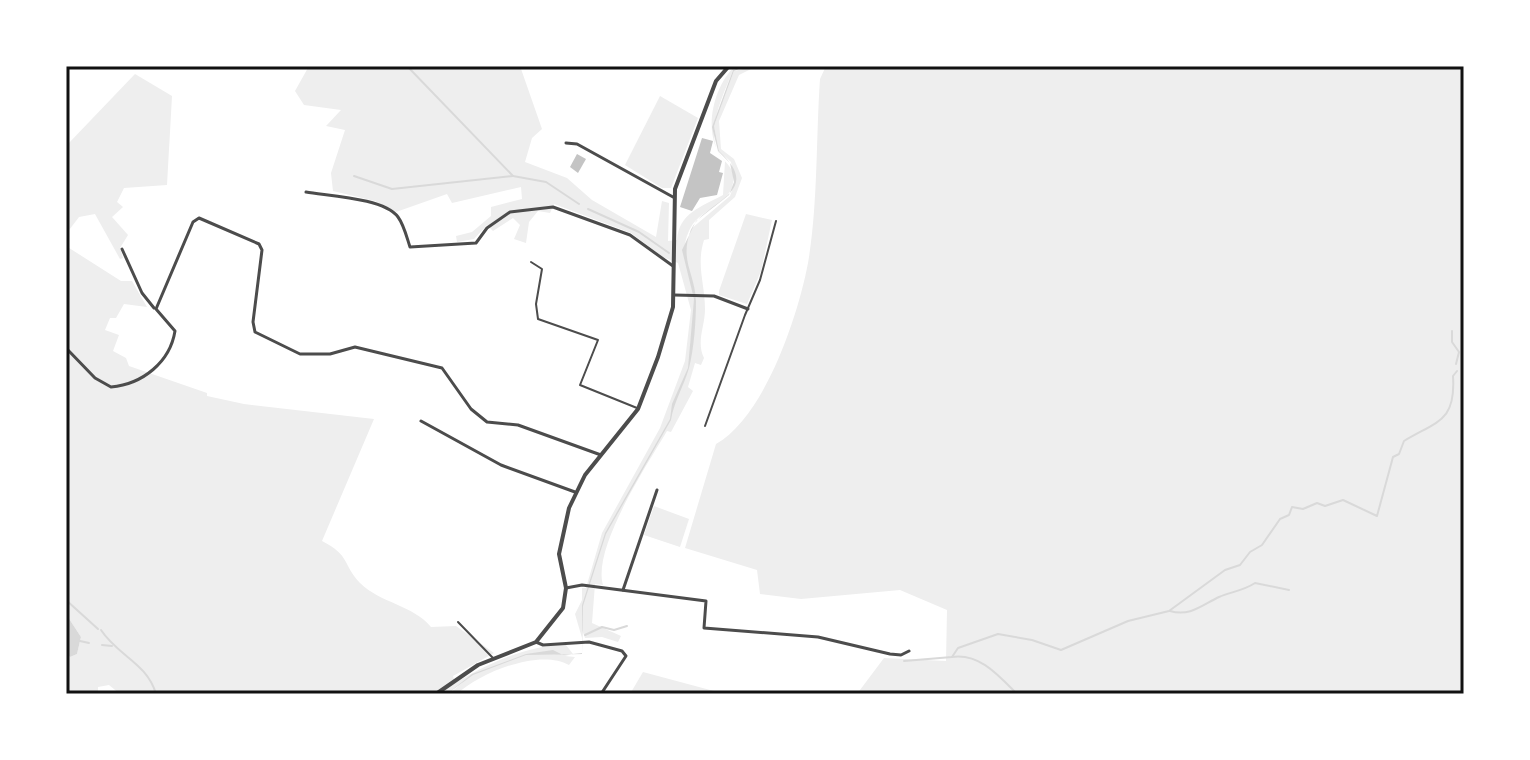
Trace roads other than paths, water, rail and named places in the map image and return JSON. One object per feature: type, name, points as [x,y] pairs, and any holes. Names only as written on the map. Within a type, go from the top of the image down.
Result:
[{"type":"street","points":[[436,694],[478,665],[536,642],[559,617],[566,588],[559,548],[575,492],[638,409],[666,334],[674,295],[673,197],[716,81],[729,66]]},
{"type":"street","points":[[566,143],[577,144],[673,197]]},
{"type":"street","points":[[306,192],[373,203],[397,215],[410,247],[476,243],[487,228],[510,212],[553,207],[630,235],[673,266]]},
{"type":"street","points":[[156,309],[193,222],[199,218],[259,244],[262,250],[253,322],[255,332],[300,354],[330,354],[355,347],[442,368],[471,409],[487,422],[518,425],[601,455]]},
{"type":"street","points":[[66,348],[95,378],[111,387],[143,377],[169,353],[175,331],[142,293],[122,249]]},
{"type":"street","points":[[674,295],[714,296],[748,309]]},
{"type":"street","points":[[421,421],[501,465],[575,492]]},
{"type":"street","points":[[623,590],[657,490]]},
{"type":"street","points":[[566,588],[582,585],[706,601],[704,628],[818,637],[890,654],[901,655],[909,651]]},
{"type":"street","points":[[536,642],[543,645],[589,642],[622,651],[626,656],[601,694]]},
{"type":"lane","points":[[705,426],[760,280],[776,221]]},
{"type":"lane","points":[[531,262],[542,269],[536,304],[538,319],[598,340],[580,385],[638,409]]},
{"type":"lane","points":[[458,622],[494,659]]},
{"type":"waterway","points":[[407,66],[513,176],[546,182],[579,204]]},
{"type":"waterway","points":[[354,176],[392,189],[513,176]]},
{"type":"waterway","points":[[588,209],[639,232],[669,253]]},
{"type":"waterway","points":[[1452,331],[1452,342],[1459,352],[1456,364]]},
{"type":"waterway","points":[[904,661],[952,657],[958,648],[998,634],[1032,640],[1061,650],[1128,621],[1169,611],[1225,570],[1240,565],[1250,552],[1262,545],[1280,519],[1289,515],[1292,507],[1303,509],[1317,503],[1325,506],[1343,500],[1377,516],[1393,457],[1399,454],[1404,441],[1435,424],[1448,412],[1453,376],[1457,371]]},
{"type":"waterway","points":[[1170,611],[1190,611],[1255,583],[1289,590]]},
{"type":"waterway","points":[[66,600],[98,629]]},
{"type":"waterway","points":[[585,635],[602,627],[614,630],[627,626]]},
{"type":"waterway","points":[[101,630],[146,675],[156,694]]},
{"type":"waterway","points":[[80,641],[89,643]]},
{"type":"waterway","points":[[102,645],[112,646]]},
{"type":"waterway","points":[[952,657],[980,662],[1017,694]]}]
